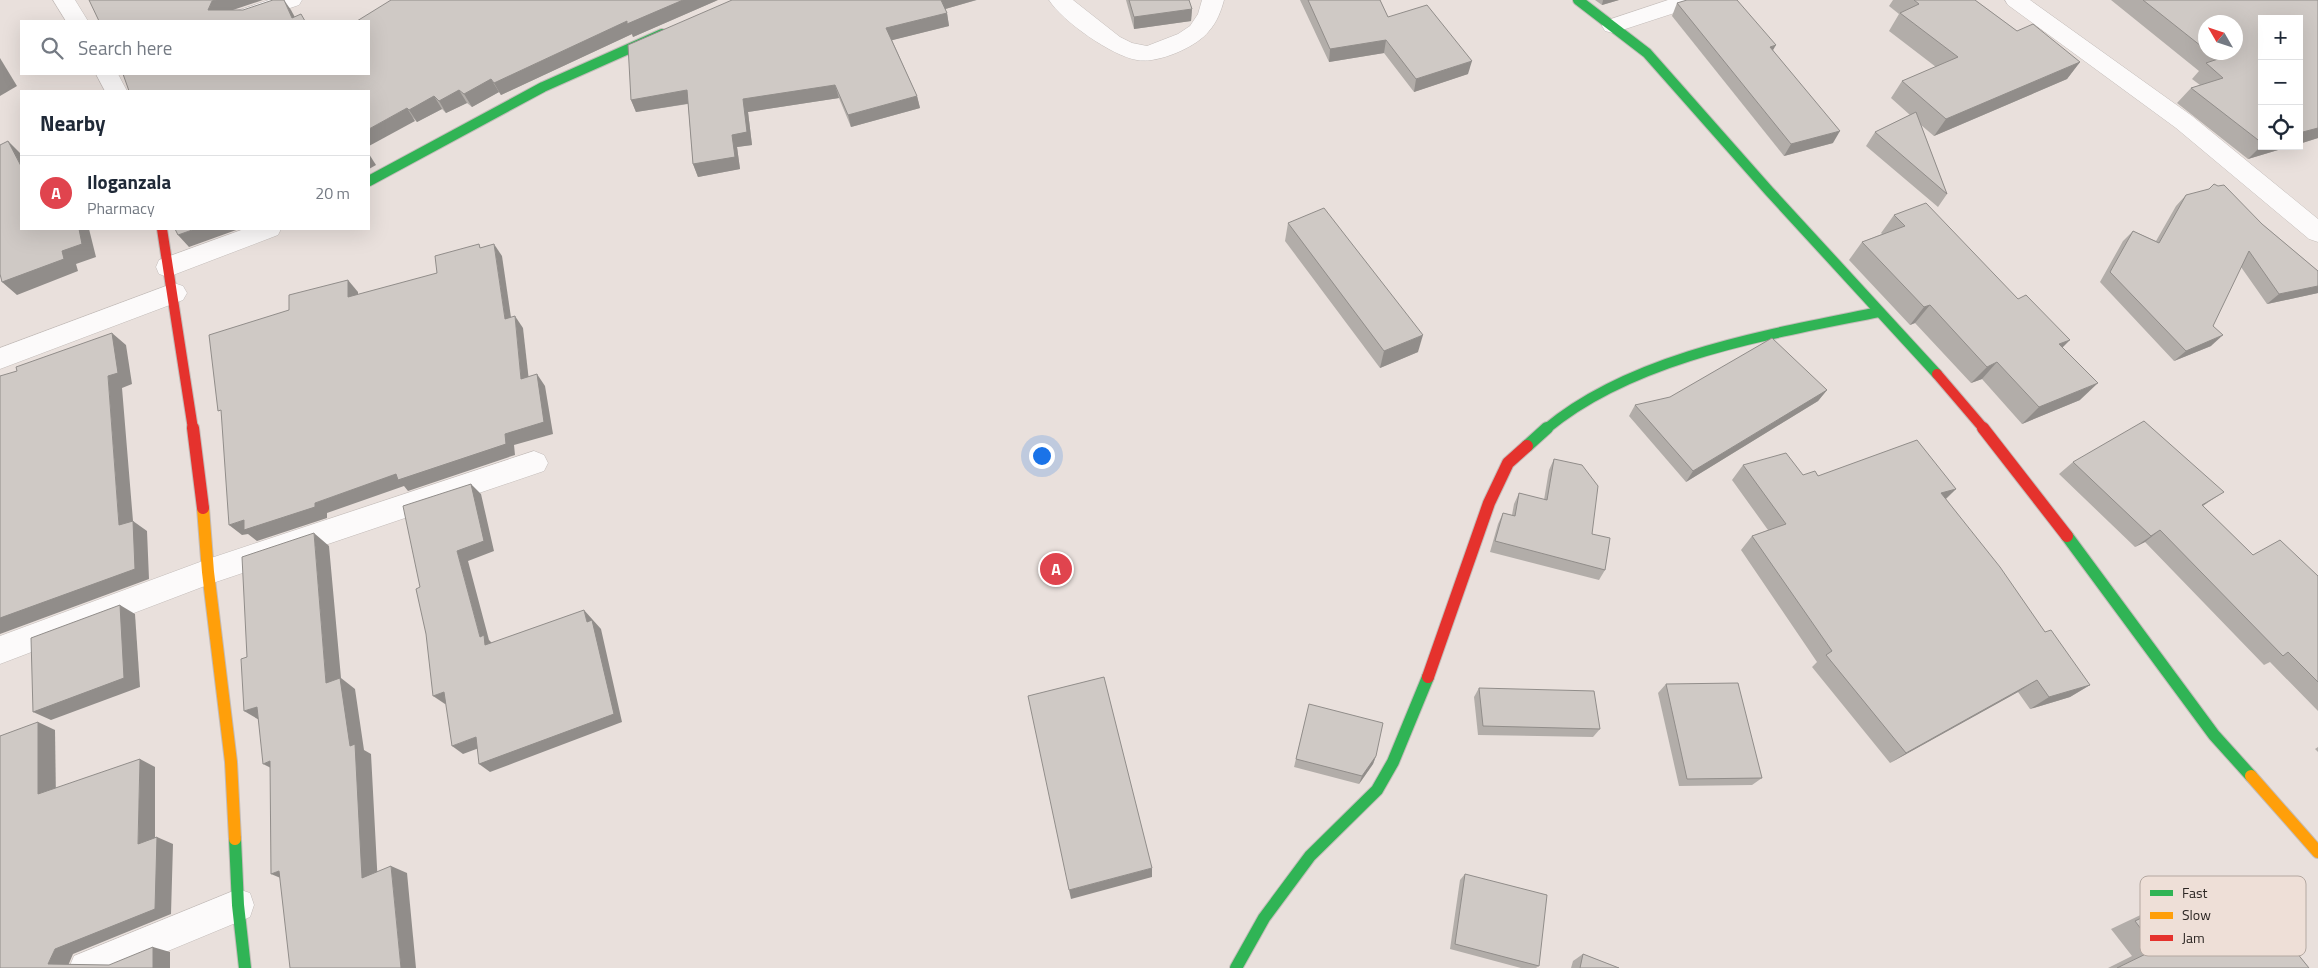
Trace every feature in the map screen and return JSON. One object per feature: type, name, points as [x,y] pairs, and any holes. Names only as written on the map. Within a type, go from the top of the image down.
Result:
[{"type":"street","points":[[64,0],[76,20]]},
{"type":"street","points":[[233,20],[291,0]]},
{"type":"street","points":[[1060,0],[1116,44],[1132,52],[1146,54],[1192,36],[1207,21],[1213,0]]},
{"type":"street","points":[[1578,0],[1647,52],[1879,312],[1969,408],[2043,503],[2214,735],[2318,852]]},
{"type":"street","points":[[1613,26],[1691,0]]},
{"type":"street","points":[[2016,0],[2184,122],[2318,233]]},
{"type":"street","points":[[370,180],[543,87],[670,30]]},
{"type":"street","points":[[108,75],[116,90]]},
{"type":"street","points":[[162,230],[174,293],[199,464],[208,572],[231,762],[238,905],[245,968]]},
{"type":"street","points":[[168,267],[266,230]]},
{"type":"street","points":[[0,359],[174,293]]},
{"type":"street","points":[[1236,968],[1264,918],[1310,856],[1377,790],[1393,762],[1431,669],[1489,503],[1508,464],[1555,421],[1610,389],[1670,363],[1746,340],[1879,312]]},
{"type":"street","points":[[0,650],[208,572],[534,463]]},
{"type":"street","points":[[86,968],[238,905]]},
{"type":"building","points":[[89,0],[216,0],[212,1],[208,10],[243,10],[273,0],[284,0],[292,18],[301,14],[304,20],[99,20]]},
{"type":"building","points":[[391,0],[683,0],[627,24],[627,21],[494,83],[491,79],[464,94],[459,90],[439,101],[434,96],[409,110],[407,108],[370,128],[370,90],[129,90],[123,75],[370,75],[370,20],[359,20]]},
{"type":"building","points":[[732,0],[941,0],[947,13],[886,28],[917,96],[848,115],[835,85],[743,99],[747,132],[732,135],[735,157],[693,164],[687,90],[631,100],[628,45]]},
{"type":"building","points":[[1129,0],[1189,0],[1192,9],[1134,17]]},
{"type":"building","points":[[1308,0],[1380,0],[1388,17],[1427,5],[1472,61],[1416,79],[1386,40],[1330,49]]},
{"type":"building","points":[[1687,0],[1737,0],[1776,45],[1770,47],[1840,131],[1791,144],[1677,3]]},
{"type":"building","points":[[1914,0],[1975,0],[2017,31],[2033,24],[2080,62],[1946,119],[1902,81],[1958,57],[1900,13],[1919,4]]},
{"type":"building","points":[[2143,0],[2318,0],[2318,128],[2303,132],[2303,15],[2258,15],[2258,140],[2191,88],[2223,78],[2206,63],[2215,60],[2243,60],[2243,15],[2198,15],[2198,44]]},
{"type":"building","points":[[1916,112],[1947,194],[1875,132]]},
{"type":"building","points":[[8,141],[20,164],[20,230],[79,230],[82,244],[62,251],[64,259],[2,282],[0,274],[0,145]]},
{"type":"building","points":[[2214,184],[2218,186],[2224,185],[2262,224],[2318,271],[2318,286],[2279,294],[2249,251],[2213,326],[2223,335],[2186,351],[2110,272],[2133,231],[2159,243],[2186,195],[2209,189]]},
{"type":"building","points":[[1926,203],[2018,299],[2026,295],[2070,340],[2059,344],[2098,383],[2039,407],[1997,362],[1987,367],[1930,305],[1924,307],[1862,242],[1905,226],[1894,215]]},
{"type":"building","points":[[1324,208],[1423,335],[1384,351],[1288,223]]},
{"type":"building","points":[[176,230],[192,230],[178,235]]},
{"type":"building","points":[[479,244],[480,248],[494,244],[505,319],[515,316],[521,379],[537,374],[544,422],[505,434],[506,444],[398,480],[396,474],[315,503],[315,507],[244,530],[244,520],[229,525],[221,410],[218,411],[209,335],[289,310],[289,295],[348,280],[348,297],[437,273],[435,256]]},
{"type":"building","points":[[112,333],[118,373],[108,376],[119,525],[133,521],[135,569],[0,618],[0,376],[17,371],[16,367]]},
{"type":"building","points":[[1772,338],[1827,390],[1693,471],[1635,405],[1670,397]]},
{"type":"building","points":[[2144,421],[2224,492],[2202,505],[2253,555],[2280,540],[2318,576],[2318,682],[2288,652],[2283,656],[2160,530],[2151,536],[2073,462]]},
{"type":"building","points":[[1917,440],[1956,489],[1941,493],[2000,567],[2045,632],[2051,630],[2090,685],[2049,697],[2037,680],[1906,753],[1826,655],[1832,651],[1752,536],[1786,524],[1743,465],[1786,453],[1803,475],[1815,471],[1818,476]]},
{"type":"building","points":[[1554,459],[1582,465],[1598,486],[1592,534],[1610,538],[1605,570],[1495,541],[1503,513],[1515,516],[1519,493],[1547,500]]},
{"type":"building","points":[[471,484],[484,541],[457,551],[480,637],[484,635],[485,645],[584,610],[587,622],[592,620],[614,714],[479,764],[476,737],[452,746],[444,692],[433,696],[426,634],[416,589],[420,587],[403,506]]},
{"type":"building","points":[[314,533],[326,683],[340,678],[350,746],[355,744],[362,878],[391,866],[401,968],[290,968],[279,871],[271,874],[270,761],[263,764],[257,707],[244,711],[241,659],[247,657],[242,557]]},
{"type":"building","points":[[120,605],[124,678],[33,712],[31,638]]},
{"type":"building","points":[[1104,677],[1152,868],[1069,890],[1028,696]]},
{"type":"building","points":[[1738,683],[1762,778],[1687,779],[1666,684]]},
{"type":"building","points":[[1479,688],[1594,691],[1600,729],[1483,726]]},
{"type":"building","points":[[1309,704],[1383,723],[1376,756],[1362,776],[1296,759]]},
{"type":"building","points":[[38,722],[38,794],[140,759],[138,844],[157,837],[155,909],[55,949],[48,964],[109,965],[153,947],[153,968],[0,968],[0,736]]},
{"type":"building","points":[[1465,874],[1547,895],[1539,966],[1455,944]]},
{"type":"building","points":[[2140,919],[2140,928],[2135,921]]},
{"type":"building","points":[[1583,954],[1619,968],[1580,968]]},
{"type":"building","points":[[2142,956],[2299,956],[2309,968],[2117,968]]},
{"type":"traffic: fast","points":[[1578,0],[1647,53],[1769,191],[1937,374]]},
{"type":"traffic: fast","points":[[370,180],[543,87],[662,34]]},
{"type":"traffic: fast","points":[[1527,446],[1552,424],[1592,398],[1670,363],[1753,339],[1879,312]]},
{"type":"traffic: fast","points":[[2067,536],[2214,735],[2251,776]]},
{"type":"traffic: fast","points":[[1236,968],[1264,918],[1310,856],[1377,790],[1393,762],[1428,677]]},
{"type":"traffic: fast","points":[[235,839],[238,905],[245,968]]},
{"type":"traffic: slow","points":[[203,508],[208,572],[231,762],[235,839]]},
{"type":"traffic: slow","points":[[2251,776],[2318,852]]},
{"type":"traffic: jam","points":[[162,230],[199,464],[203,508]]},
{"type":"traffic: jam","points":[[1937,374],[1969,409],[2067,536]]},
{"type":"traffic: jam","points":[[1428,677],[1489,503],[1508,463],[1527,446]]},
{"type":"place","name":"Iloganzala","points":[[1056,569]]}]
